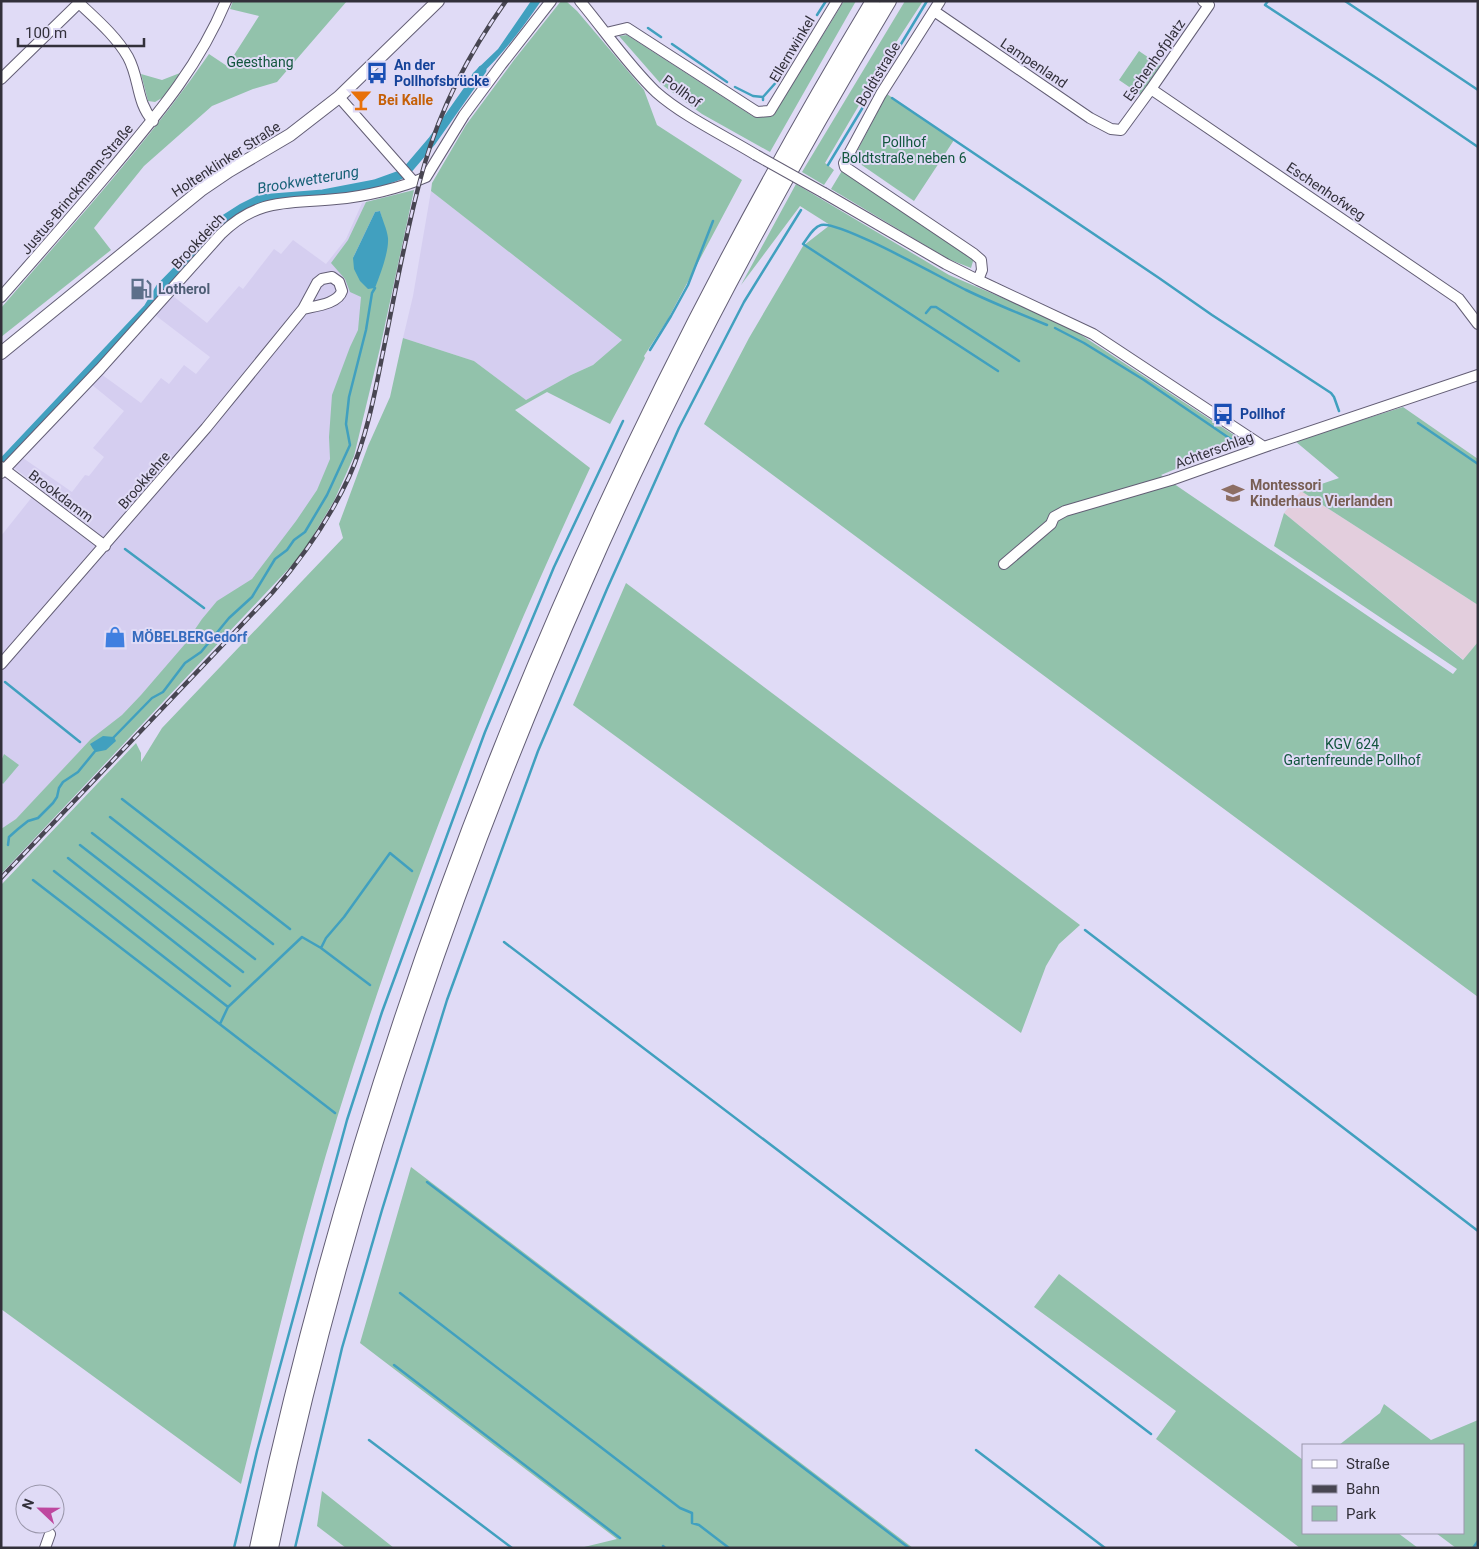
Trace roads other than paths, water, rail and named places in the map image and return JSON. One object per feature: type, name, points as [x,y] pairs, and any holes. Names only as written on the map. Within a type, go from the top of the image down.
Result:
[{"type":"highway","points":[[256,1548],[285,1419],[347,1191],[406,1002],[442,898],[483,790],[573,574],[658,393],[781,158],[873,1]]},
{"type":"highway","points":[[271,1548],[316,1351],[361,1193],[454,903],[495,796],[586,579],[671,399],[732,279],[789,174],[890,1]]},
{"type":"main road","name":"Holtenklinker Straße","points":[[1,352],[201,190],[290,135],[339,97],[438,1]]},
{"type":"street","name":"Justus-Brinckmann-Straße","points":[[1,297],[153,121],[180,86],[202,50],[226,1]]},
{"type":"street","name":"Brookdeich","points":[[2,469],[100,369],[221,234],[238,218],[263,206],[364,195],[407,175],[420,180],[428,176],[464,115],[551,1]]},
{"type":"street","name":"Pollhof","points":[[580,1],[657,92],[681,110],[897,236],[978,280]]},
{"type":"street","name":"Ellernwinkel","points":[[770,111],[837,1]]},
{"type":"street","name":"Boldtstraße","points":[[940,1],[881,94],[844,163],[845,167],[981,260],[982,270],[978,280]]},
{"type":"street","name":"Justus-Brinckmann-Straße","points":[[76,3],[117,41],[128,57],[138,86],[141,102],[145,112],[153,121]]},
{"type":"street","points":[[1,79],[76,3]]},
{"type":"street","name":"Eschenhofplatz","points":[[1121,130],[1151,89],[1206,3]]},
{"type":"street","name":"Lampenland","points":[[934,11],[1090,118],[1111,130],[1121,130]]},
{"type":"street","name":"Pollhof","points":[[606,33],[627,28],[757,112],[770,111]]},
{"type":"street","name":"Eschenhofweg","points":[[1151,89],[1459,299],[1478,324]]},
{"type":"street","points":[[339,97],[407,175]]},
{"type":"street","points":[[978,280],[1093,334],[1264,447]]},
{"type":"street","name":"Brookkehre","points":[[1,664],[206,428],[303,309]]},
{"type":"street","name":"Achterschlag","points":[[1004,564],[1051,524],[1054,517],[1065,511],[1171,480],[1478,375]]},
{"type":"street","name":"Brookdamm","points":[[2,469],[105,546]]},
{"type":"street","points":[[45,1548],[50,1534]]},
{"type":"water","points":[[531,1],[541,1],[506,48],[487,69],[465,88],[473,73],[498,49]]},
{"type":"water","points":[[380,211],[388,244],[384,263],[375,288],[368,289],[360,281],[354,269],[353,258],[375,212]]},
{"type":"water","points":[[103,736],[114,737],[116,741],[106,750],[96,752],[90,744]]},
{"type":"waterway","points":[[817,15],[826,1]]},
{"type":"waterway","points":[[828,165],[927,1]]},
{"type":"waterway","points":[[1268,1],[1265,5],[1478,147]]},
{"type":"waterway","points":[[1345,1],[1478,90]]},
{"type":"waterway","points":[[795,52],[812,25]]},
{"type":"waterway","points":[[648,28],[661,37]]},
{"type":"waterway","points":[[672,44],[727,82]]},
{"type":"waterway","points":[[763,100],[763,97],[779,79],[790,60]]},
{"type":"waterway","name":"Brookwetterung","points":[[1,464],[148,308],[160,288],[200,247],[217,224],[260,199],[323,194],[375,184],[400,175],[409,168],[432,141],[482,70]]},
{"type":"waterway","points":[[735,87],[753,96],[763,97]]},
{"type":"waterway","points":[[892,98],[1212,315],[1331,393],[1339,411]]},
{"type":"waterway","points":[[295,1548],[342,1348],[382,1210],[447,1000],[538,751],[607,589],[679,428],[744,302],[801,210]]},
{"type":"waterway","points":[[650,350],[688,285],[713,221]]},
{"type":"waterway","points":[[998,371],[803,244],[818,226],[831,226],[869,240],[966,290],[1047,325]]},
{"type":"waterway","points":[[113,738],[152,698],[163,692],[185,663],[201,652],[229,618],[252,597],[275,559],[305,532],[327,495],[350,445],[346,424],[349,397],[366,330],[372,293],[375,288]]},
{"type":"waterway","points":[[926,313],[931,307],[936,307],[1019,361]]},
{"type":"waterway","points":[[1055,328],[1084,343],[1144,380],[1232,440]]},
{"type":"waterway","points":[[234,1548],[257,1451],[347,1120],[382,1012],[485,732],[554,567],[623,421]]},
{"type":"waterway","points":[[1418,423],[1478,464]]},
{"type":"waterway","points":[[125,549],[204,608]]},
{"type":"waterway","points":[[5,682],[80,742]]},
{"type":"waterway","points":[[8,845],[9,837],[28,821],[38,818],[53,803],[63,782],[78,772],[96,750]]},
{"type":"waterway","points":[[122,799],[290,929]]},
{"type":"waterway","points":[[110,817],[273,944]]},
{"type":"waterway","points":[[92,833],[255,959]]},
{"type":"waterway","points":[[80,845],[243,972]]},
{"type":"waterway","points":[[321,948],[326,938],[344,917],[390,853],[412,871]]},
{"type":"waterway","points":[[68,858],[230,986]]},
{"type":"waterway","points":[[54,871],[228,1007]]},
{"type":"waterway","points":[[33,880],[335,1113]]},
{"type":"waterway","points":[[1085,930],[1478,1231]]},
{"type":"waterway","points":[[220,1024],[228,1007],[302,937],[321,948],[370,985]]},
{"type":"waterway","points":[[504,942],[1151,1434]]},
{"type":"waterway","points":[[427,1182],[909,1548]]},
{"type":"waterway","points":[[400,1293],[680,1508],[692,1513],[692,1523],[699,1525],[729,1548]]},
{"type":"waterway","points":[[394,1365],[620,1538]]},
{"type":"waterway","points":[[369,1440],[512,1548]]},
{"type":"waterway","points":[[976,1450],[1105,1548]]},
{"type":"waterway","points":[[1473,1548],[1478,1541]]},
{"type":"railway","points":[[1,878],[272,593],[305,552],[333,508],[355,463],[369,418],[406,238],[431,144],[448,101],[469,59],[506,1]]},
{"type":"place","name":"An der Pollhofsbrücke","points":[[377,73]]},
{"type":"place","name":"Bei Kalle","points":[[361,100]]},
{"type":"place","name":"Lotherol","points":[[141,289]]},
{"type":"place","name":"Pollhof","points":[[1223,414]]},
{"type":"place","name":"Montessori Kinderhaus Vierlanden","points":[[1233,493]]},
{"type":"place","name":"MÖBELBERGedorf","points":[[115,637]]},
{"type":"park label","name":"Geesthang","points":[[260,62]]},
{"type":"park label","name":"Pollhof Boldtstraße neben 6","points":[[904,150]]},
{"type":"park label","name":"KGV 624 Gartenfreunde Pollhof","points":[[1352,752]]}]
